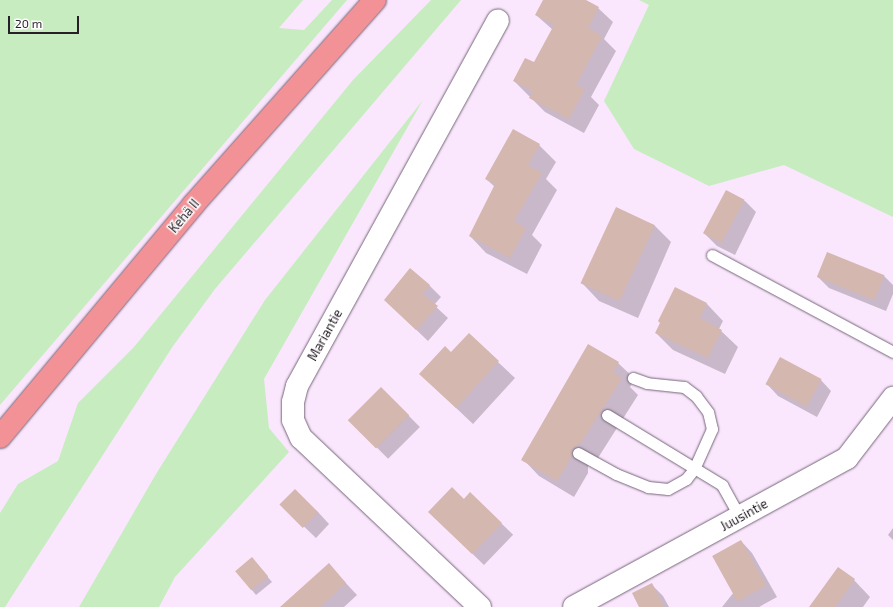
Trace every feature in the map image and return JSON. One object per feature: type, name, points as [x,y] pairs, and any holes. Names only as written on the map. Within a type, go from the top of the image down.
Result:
[{"type":"highway","name":"Kehä II","points":[[0,437],[193,205],[375,0]]},
{"type":"street","name":"Mariantie","points":[[480,607],[301,438],[293,420],[293,402],[297,386],[498,21]]},
{"type":"street","name":"Juusintie","points":[[574,607],[847,458],[893,398]]},
{"type":"lane","points":[[712,256],[893,352]]},
{"type":"lane","points":[[578,453],[616,474],[648,487],[668,489],[686,479],[694,469],[712,429],[708,412],[696,396],[684,387],[647,383],[632,378]]},
{"type":"lane","points":[[607,416],[722,485],[740,517]]},
{"type":"green space","points":[[0,0],[303,0],[279,28],[304,30],[332,0],[347,0],[0,405]]},
{"type":"green space","points":[[431,0],[461,0],[215,289],[173,346],[5,607],[0,607],[0,513],[18,484],[58,461],[78,403],[134,347],[353,80]]},
{"type":"green space","points":[[639,0],[893,0],[893,217],[784,165],[709,186],[634,149],[604,101],[649,5]]},
{"type":"green space","points":[[423,100],[264,379],[269,428],[289,452],[175,577],[159,607],[79,607],[156,474],[265,300]]},
{"type":"building","points":[[543,0],[586,0],[599,7],[588,28],[602,36],[576,85],[585,89],[569,119],[529,98],[533,91],[513,81],[525,58],[534,62],[554,25],[535,15]]},
{"type":"building","points":[[513,129],[540,144],[528,165],[542,173],[514,221],[526,228],[510,258],[469,236],[495,184],[485,179]]},
{"type":"building","points":[[726,190],[745,200],[722,243],[703,233]]},
{"type":"building","points":[[616,207],[655,225],[619,301],[581,283]]},
{"type":"building","points":[[827,252],[884,275],[874,300],[817,277]]},
{"type":"building","points":[[410,268],[430,285],[422,294],[438,306],[416,330],[384,300]]},
{"type":"building","points":[[675,287],[707,303],[700,318],[722,330],[708,358],[655,333],[660,323],[658,321]]},
{"type":"building","points":[[469,333],[499,361],[456,408],[419,374],[445,346],[451,352]]},
{"type":"building","points":[[588,344],[619,362],[613,372],[622,378],[580,444],[572,449],[572,456],[557,481],[521,460]]},
{"type":"building","points":[[780,357],[821,379],[807,406],[765,384]]},
{"type":"building","points":[[381,387],[409,415],[376,449],[348,420]]},
{"type":"building","points":[[452,487],[464,499],[470,492],[502,523],[472,554],[428,512]]},
{"type":"building","points":[[295,489],[318,512],[303,528],[279,505]]},
{"type":"building","points":[[741,540],[766,585],[737,601],[712,556]]},
{"type":"building","points":[[252,557],[268,576],[251,590],[235,571]]},
{"type":"building","points":[[329,563],[346,583],[320,607],[280,607]]},
{"type":"building","points":[[838,567],[855,579],[835,607],[809,607]]},
{"type":"building","points":[[652,583],[664,607],[639,607],[632,593]]}]
